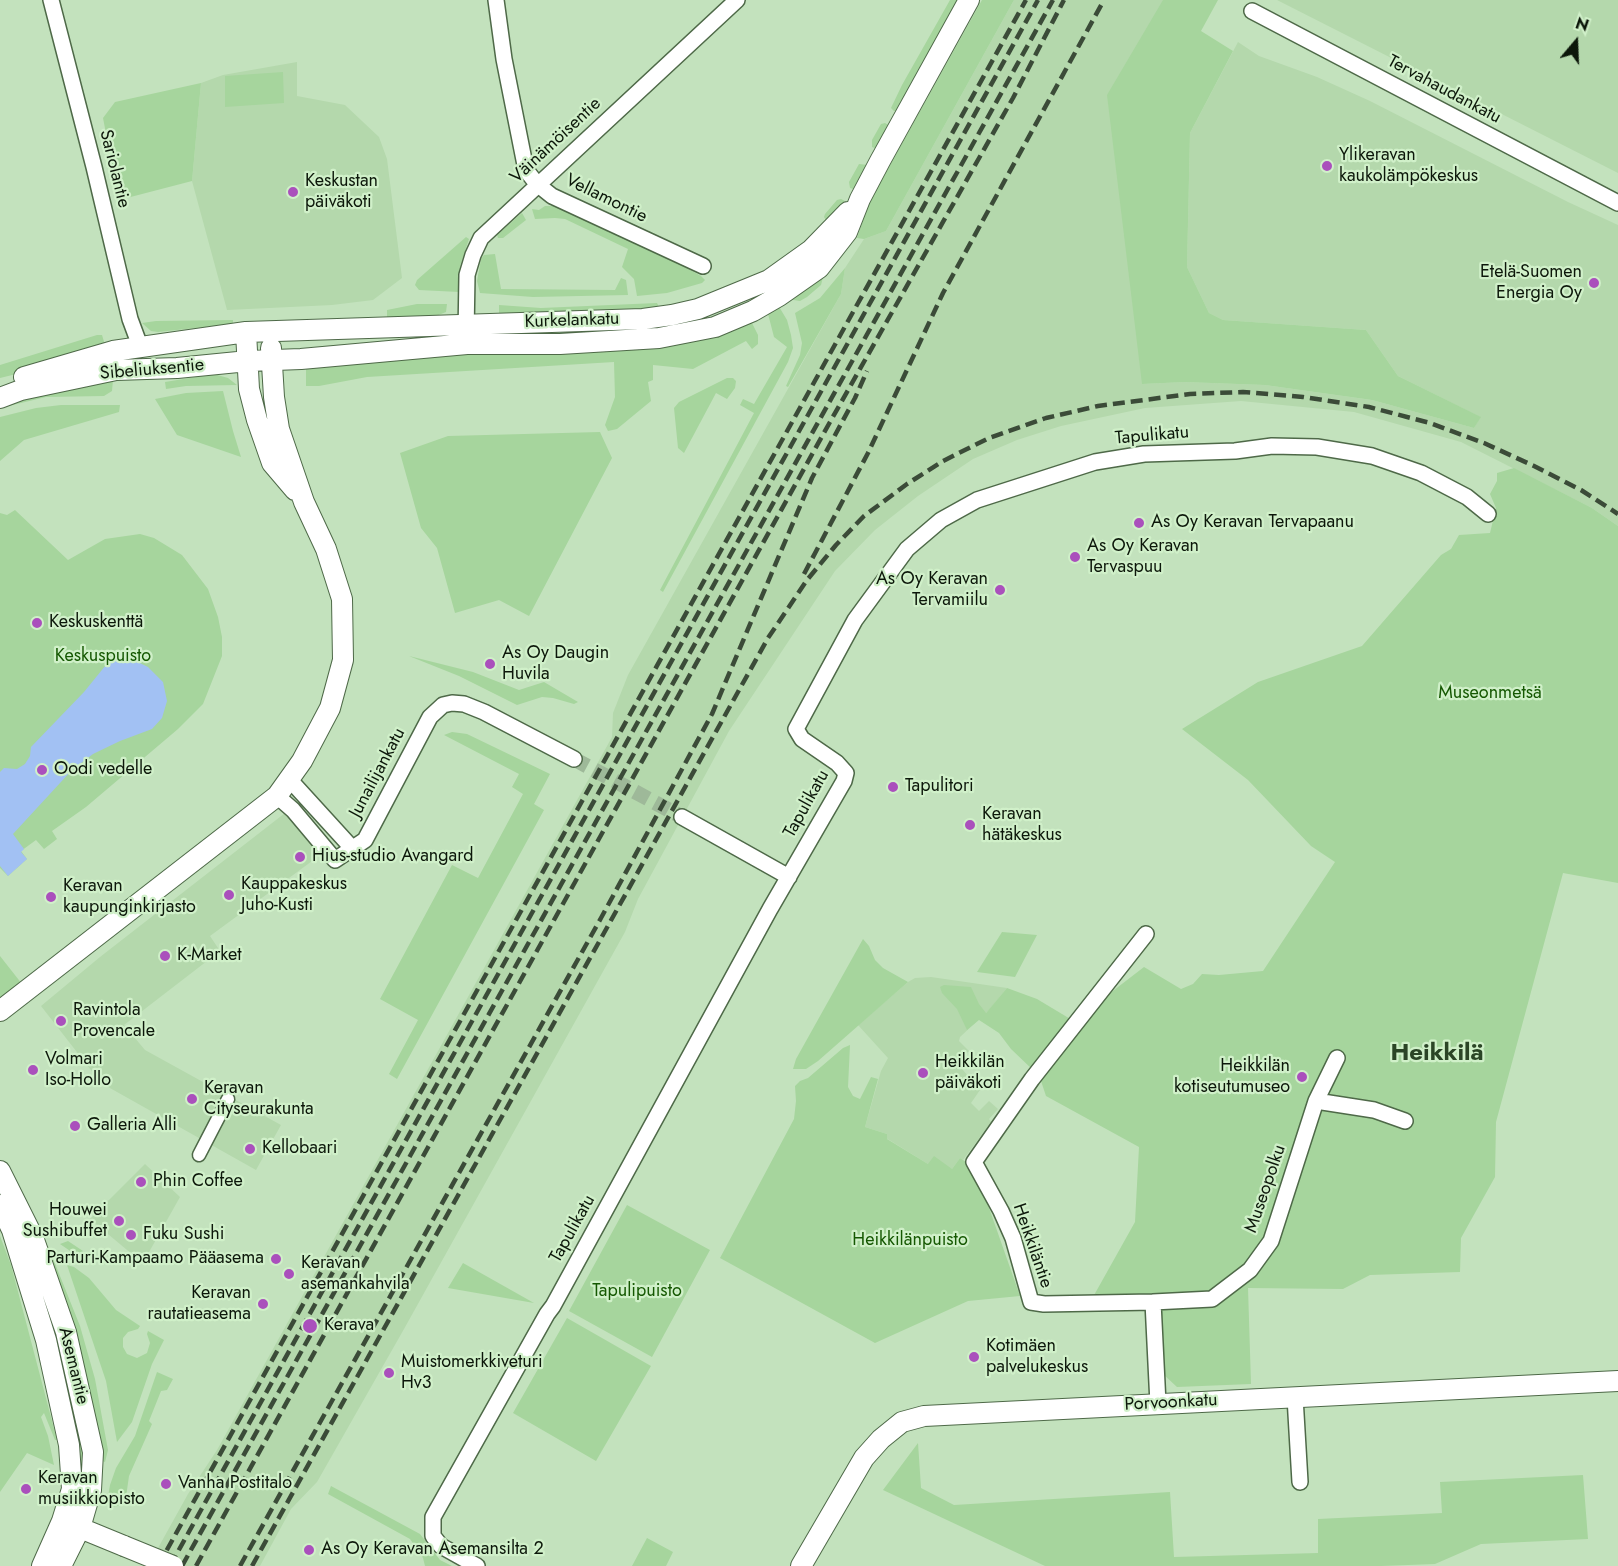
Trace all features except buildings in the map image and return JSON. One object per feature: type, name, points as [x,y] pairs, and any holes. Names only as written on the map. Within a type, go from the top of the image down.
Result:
[{"type":"street","name":"Sariolantie","points":[[51,0],[130,320],[140,346]]},
{"type":"street","name":"Vellamontie","points":[[496,0],[504,59],[526,170],[537,184],[552,196],[703,266]]},
{"type":"street","name":"Väinämöisentie","points":[[467,344],[467,274],[481,238],[737,0]]},
{"type":"street","name":"Kurkelankatu","points":[[272,359],[301,359],[467,344],[560,344],[659,338],[715,327],[753,311],[819,268],[847,232],[860,199],[969,0]]},
{"type":"street","name":"Tervahaudankatu","points":[[1252,11],[1618,202]]},
{"type":"street","name":"Kurkelankatu","points":[[246,332],[643,319],[698,309],[745,291],[784,270],[811,250],[860,199]]},
{"type":"street","name":"Sibeliuksentie","points":[[0,384],[113,351],[246,332]]},
{"type":"street","points":[[246,332],[249,389],[272,463],[304,502]]},
{"type":"street","points":[[0,1011],[278,796],[316,736],[330,708],[343,660],[342,599],[327,549],[304,502],[279,429],[274,397],[270,332]]},
{"type":"street","name":"Sibeliuksentie","points":[[0,398],[21,390],[116,370],[177,368],[272,359]]},
{"type":"street","name":"Tapulikatu","points":[[477,1566],[441,1546],[433,1536],[433,1517],[558,1297],[837,793],[846,773],[837,763],[802,739],[796,729],[855,620],[906,549],[941,520],[977,500],[1086,464],[1144,454],[1235,451],[1272,446],[1317,447],[1372,456],[1421,473],[1467,497],[1488,514]]},
{"type":"street","name":"Junailijankatu","points":[[278,796],[293,810],[335,860],[365,840],[430,717],[443,705],[452,703],[464,704],[484,712],[574,759]]},
{"type":"street","points":[[290,780],[352,848]]},
{"type":"street","points":[[682,817],[789,877]]},
{"type":"street","name":"Heikkiläntie","points":[[1146,934],[1032,1079],[974,1162],[1013,1238],[1031,1302],[1044,1304],[1153,1302]]},
{"type":"street","name":"Museopolku","points":[[1153,1302],[1212,1299],[1250,1270],[1271,1241],[1316,1101],[1337,1058]]},
{"type":"street","points":[[199,1155],[228,1099]]},
{"type":"street","points":[[1316,1101],[1374,1110],[1405,1121]]},
{"type":"street","name":"Asemantie","points":[[0,1171],[33,1237],[66,1332],[93,1452],[91,1490],[71,1525],[42,1566]]},
{"type":"street","name":"Asemantie","points":[[0,1205],[12,1230],[46,1340],[69,1445],[72,1490],[71,1525],[61,1566]]},
{"type":"street","points":[[1153,1302],[1158,1404]]},
{"type":"street","name":"Porvoonkatu","points":[[801,1566],[864,1458],[881,1439],[902,1422],[924,1416],[1618,1382]]},
{"type":"street","points":[[1295,1397],[1300,1482]]},
{"type":"street","points":[[71,1525],[173,1566]]},
{"type":"shaded area","points":[[1014,0],[1165,0],[1142,384],[1185,382],[1265,385],[1372,400],[1474,428],[1480,417],[1398,376],[1366,330],[1223,320],[1209,313],[1187,267],[1190,133],[1238,42],[1259,56],[1317,77],[1370,101],[1618,225],[1618,526],[1592,508],[1461,442],[1354,412],[1241,401],[1145,408],[1061,426],[1017,440],[973,459],[918,496],[875,530],[835,571],[729,731],[638,899],[625,932],[404,1329],[317,1482],[291,1509],[260,1566],[148,1566],[188,1494],[217,1450],[612,737],[613,713],[628,675],[841,294],[845,268],[864,239],[886,231]]},
{"type":"shaded area","points":[[1277,0],[1618,0],[1618,173]]},
{"type":"shaded area","name":"Keskustan päiväkoti","points":[[297,62],[297,96],[345,105],[379,137],[387,159],[402,278],[373,300],[332,305],[227,310],[192,181],[201,83],[223,75]]},
{"type":"shaded area","points":[[285,813],[323,853],[210,936],[220,951],[124,1025],[145,1050],[281,1125],[256,1170],[101,1083],[41,1006],[100,957]]},
{"type":"shaded area","name":"Heikkilän päiväkoti","points":[[931,977],[1007,988],[990,1009],[960,1037],[959,1041],[969,1051],[957,1063],[980,1090],[971,1103],[979,1111],[989,1101],[998,1109],[963,1160],[960,1158],[952,1169],[928,1164],[886,1138],[887,1134],[865,1127],[881,1071],[888,1058],[858,1025],[908,982],[915,978]]},
{"type":"shaded area","points":[[145,1164],[180,1197],[144,1261],[133,1255],[90,1219]]},
{"type":"green space","points":[[950,0],[960,0],[898,111],[894,111],[891,108],[902,85]]},
{"type":"green space","points":[[982,0],[1014,0],[886,231],[864,239],[857,238],[869,203]]},
{"type":"green space","points":[[1163,0],[1218,0],[1201,31],[1233,51],[1190,133],[1187,267],[1209,313],[1223,320],[1366,330],[1398,376],[1481,417],[1474,428],[1372,400],[1265,385],[1185,382],[1142,384],[1107,95]]},
{"type":"green space","points":[[283,72],[284,103],[225,107],[225,76]]},
{"type":"green space","points":[[201,83],[192,181],[119,200],[103,118],[115,102]]},
{"type":"green space","points":[[885,123],[890,126],[877,149],[872,147],[872,140],[881,124]]},
{"type":"green space","points":[[859,164],[868,165],[853,189],[850,188],[849,182]]},
{"type":"green space","points":[[837,200],[845,201],[827,222],[825,214]]},
{"type":"green space","points":[[545,206],[561,206],[671,259],[705,280],[702,283],[667,293],[637,296],[634,279],[622,267],[628,249],[565,219],[535,219],[532,209],[539,210]]},
{"type":"green space","points":[[522,213],[526,220],[503,238],[498,238],[497,235]]},
{"type":"green space","points":[[466,237],[469,239],[460,266],[459,292],[419,290],[415,285],[417,280]]},
{"type":"green space","points":[[495,254],[501,289],[615,290],[621,278],[626,280],[628,295],[533,297],[480,293],[477,281],[481,259],[484,255]]},
{"type":"green space","points":[[845,268],[841,294],[788,387],[786,386],[800,355],[802,343],[795,313],[820,298]]},
{"type":"green space","points":[[823,277],[821,285],[807,297],[800,301],[787,299]]},
{"type":"green space","points":[[657,303],[659,307],[652,310],[505,315],[499,313],[499,305],[541,308]]},
{"type":"green space","points":[[417,304],[447,304],[446,312],[436,316],[387,318],[387,310]]},
{"type":"green space","points":[[778,305],[787,320],[791,335],[793,348],[788,362],[663,592],[660,590],[754,413],[740,405],[743,399],[754,404],[787,347],[774,337],[767,310]]},
{"type":"green space","points":[[233,320],[233,324],[158,332],[151,331],[142,323],[156,321]]},
{"type":"green space","points":[[751,321],[758,335],[758,344],[752,349],[746,341],[693,369],[653,365],[653,380],[648,382],[651,401],[617,429],[608,431],[605,425],[615,397],[614,362],[367,377],[319,386],[306,386],[306,366]]},
{"type":"green space","points":[[102,335],[105,345],[45,367],[0,378],[0,365]]},
{"type":"green space","points":[[214,374],[228,378],[237,385],[186,386],[166,389],[165,382]]},
{"type":"green space","points":[[727,378],[733,378],[736,381],[735,388],[727,399],[716,393],[684,453],[678,448],[674,408],[679,402]]},
{"type":"green space","points":[[113,380],[112,391],[104,396],[46,397],[0,408],[0,403]]},
{"type":"green space","points":[[223,391],[241,457],[177,435],[155,399],[186,393]]},
{"type":"green space","points":[[61,405],[120,405],[119,412],[24,440],[0,461],[0,417],[36,408]]},
{"type":"green space","points":[[600,432],[612,458],[529,616],[499,600],[455,613],[437,548],[421,528],[400,453],[448,436]]},
{"type":"green space","name":"Museonmetsä","points":[[1514,468],[1592,508],[1618,526],[1618,883],[1563,873],[1496,1122],[1495,1177],[1461,1238],[1460,1272],[1370,1275],[1343,1289],[1248,1288],[1251,1384],[1177,1387],[1163,1374],[1160,1297],[1093,1297],[1135,1222],[1139,1147],[1046,1096],[1040,1078],[1092,1007],[1144,967],[1181,989],[1193,984],[1202,974],[1219,975],[1263,971],[1335,862],[1311,846],[1248,780],[1182,729],[1258,682],[1362,646],[1441,555],[1451,549],[1459,535],[1490,533],[1496,508],[1490,494],[1497,481],[1497,473]]},
{"type":"green space","name":"Keskuspuisto","points":[[15,510],[68,560],[105,539],[140,534],[154,538],[182,555],[208,589],[218,617],[222,637],[222,656],[203,704],[178,729],[86,807],[52,831],[57,839],[44,849],[36,840],[21,851],[27,859],[8,876],[0,868],[0,513],[7,515]]},
{"type":"green space","points":[[409,656],[473,672],[519,690],[544,682],[578,702],[574,704],[542,697],[517,705],[459,676]]},
{"type":"green space","points":[[452,732],[467,734],[550,774],[534,804],[544,810],[397,1079],[389,1074],[418,1020],[380,999],[452,865],[478,878],[523,794],[512,787],[519,774],[444,735]]},
{"type":"green space","points":[[1002,932],[1037,935],[1015,977],[977,972]]},
{"type":"green space","points":[[863,939],[875,960],[883,968],[908,982],[818,1061],[806,1069],[793,1069],[796,1059]]},
{"type":"green space","points":[[0,956],[22,984],[0,1002]]},
{"type":"green space","points":[[944,985],[971,987],[986,1013],[1007,988],[1037,999],[1072,1020],[1034,1071],[1011,1049],[999,1033],[979,1020],[967,1030],[957,1009],[942,993],[940,987]]},
{"type":"green space","name":"Heikkilänpuisto","points":[[850,1045],[848,1087],[853,1096],[860,1099],[871,1077],[878,1079],[865,1127],[887,1134],[887,1139],[928,1164],[934,1156],[952,1169],[960,1158],[975,1168],[1020,1296],[968,1301],[875,1343],[720,1258],[794,1119],[795,1086]]},
{"type":"green space","name":"Tapulipuisto","points":[[627,1205],[710,1250],[652,1357],[569,1311]]},
{"type":"green space","points":[[0,1236],[11,1265],[57,1440],[55,1440],[44,1413],[41,1417],[54,1465],[27,1453],[0,1492]]},
{"type":"green space","points":[[68,1241],[83,1251],[79,1257],[60,1244]]},
{"type":"green space","points":[[48,1246],[80,1326],[95,1379],[108,1450],[105,1462],[97,1459],[44,1252]]},
{"type":"green space","points":[[28,1259],[49,1303],[84,1443],[85,1478],[78,1477]]},
{"type":"green space","points":[[463,1263],[534,1303],[448,1288]]},
{"type":"green space","points":[[67,1265],[74,1267],[89,1278],[116,1310],[140,1326],[128,1332],[123,1338],[123,1347],[127,1354],[137,1358],[147,1353],[150,1343],[148,1331],[164,1340],[152,1364],[132,1422],[117,1442],[106,1381]]},
{"type":"green space","points":[[567,1318],[651,1366],[596,1461],[513,1413]]},
{"type":"green space","points":[[157,1372],[173,1379],[167,1390],[161,1391],[149,1421],[152,1424],[129,1476],[125,1504],[110,1508],[107,1503],[110,1485],[116,1468],[135,1436]]},
{"type":"green space","points":[[918,1443],[921,1488],[954,1505],[1170,1492],[1174,1557],[1318,1553],[1318,1519],[1442,1513],[1440,1482],[1583,1475],[1588,1539],[1481,1544],[1435,1564],[1045,1566],[883,1490]]},
{"type":"green space","points":[[331,1486],[420,1534],[440,1560],[452,1566],[425,1566],[423,1558],[410,1539],[328,1494]]},
{"type":"green space","points":[[647,1538],[673,1552],[666,1566],[632,1566]]},
{"type":"water","points":[[123,655],[148,667],[163,682],[167,701],[162,718],[152,729],[93,754],[72,770],[13,834],[24,849],[21,852],[27,859],[8,876],[0,866],[0,772],[4,768],[17,769],[25,764],[30,756],[31,747],[84,692],[110,660]]},
{"type":"tunnel","points":[[574,759],[682,817]]},
{"type":"railway","points":[[158,1566],[1026,0]]},
{"type":"railway","points":[[170,1566],[1038,0]]},
{"type":"railway","points":[[182,1566],[1053,0]]},
{"type":"railway","points":[[196,1566],[830,422],[1013,98],[1064,0]]},
{"type":"railway","points":[[804,574],[868,453],[943,293],[1104,0]]},
{"type":"railway","points":[[240,1566],[712,714],[812,478],[867,371]]},
{"type":"railway","points":[[252,1566],[768,638],[807,580],[864,516],[943,461],[989,438],[1046,418],[1098,406],[1190,394],[1243,392],[1303,397],[1369,407],[1430,423],[1484,443],[1534,466],[1581,490],[1618,514]]},
{"type":"place","name":"Ylikeravan kaukolämpökeskus","points":[[1327,166]]},
{"type":"place","name":"Keskustan päiväkoti","points":[[293,192]]},
{"type":"place","name":"Etelä-Suomen Energia Oy","points":[[1594,283]]},
{"type":"place","name":"As Oy Keravan Tervapaanu","points":[[1139,523]]},
{"type":"place","name":"As Oy Keravan Tervaspuu","points":[[1075,557]]},
{"type":"place","name":"As Oy Keravan Tervamiilu","points":[[1000,590]]},
{"type":"place","name":"Keskuskenttä","points":[[37,623]]},
{"type":"place","name":"As Oy Daugin Huvila","points":[[490,664]]},
{"type":"place","name":"Oodi vedelle","points":[[42,770]]},
{"type":"place","name":"Tapulitori","points":[[893,787]]},
{"type":"place","name":"Keravan hätäkeskus","points":[[970,825]]},
{"type":"place","name":"Hius-studio Avangard","points":[[300,857]]},
{"type":"place","name":"Kauppakeskus Juho-Kusti","points":[[229,895]]},
{"type":"place","name":"Keravan kaupunginkirjasto","points":[[51,897]]},
{"type":"place","name":"K-Market","points":[[165,956]]},
{"type":"place","name":"Ravintola Provencale","points":[[61,1021]]},
{"type":"place","name":"Volmari Iso-Hollo","points":[[33,1070]]},
{"type":"place","name":"Heikkilän päiväkoti","points":[[923,1073]]},
{"type":"place","name":"Heikkilän kotiseutumuseo","points":[[1302,1077]]},
{"type":"place","name":"Keravan Cityseurakunta","points":[[192,1099]]},
{"type":"place","name":"Galleria Alli","points":[[75,1126]]},
{"type":"place","name":"Kellobaari","points":[[250,1149]]},
{"type":"place","name":"Phin Coffee","points":[[141,1182]]},
{"type":"place","name":"Houwei Sushibuffet","points":[[119,1221]]},
{"type":"place","name":"Fuku Sushi","points":[[131,1235]]},
{"type":"place","name":"Parturi-Kampaamo Pääasema","points":[[276,1259]]},
{"type":"place","name":"Keravan asemankahvila","points":[[289,1274]]},
{"type":"place","name":"Keravan rautatieasema","points":[[263,1304]]},
{"type":"place","name":"Kerava","points":[[310,1326]]},
{"type":"place","name":"Kotimäen palvelukeskus","points":[[974,1357]]},
{"type":"place","name":"Muistomerkkiveturi Hv3","points":[[389,1373]]},
{"type":"place","name":"Vanha Postitalo","points":[[166,1484]]},
{"type":"place","name":"Keravan musiikkiopisto","points":[[26,1489]]},
{"type":"place","name":"As Oy Keravan Asemansilta 2","points":[[309,1550]]},
{"type":"district","name":"Heikkilä","points":[[1437,1054]]}]
